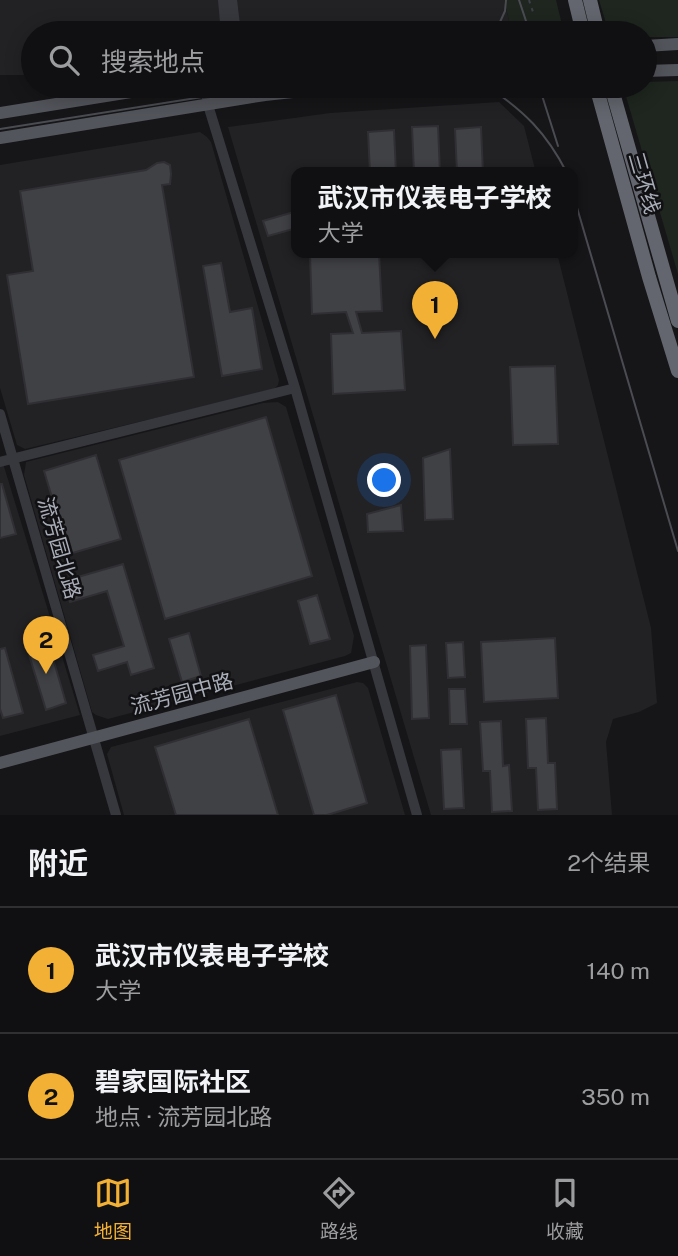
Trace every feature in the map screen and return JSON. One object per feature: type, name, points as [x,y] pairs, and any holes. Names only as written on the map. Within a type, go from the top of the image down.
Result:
[{"type":"highway","points":[[575,0],[586,21]]},
{"type":"highway","points":[[589,21],[590,0]]},
{"type":"highway","name":"三环线","points":[[599,98],[678,371]]},
{"type":"highway","name":"三环线","points":[[615,98],[678,321]]},
{"type":"main road","points":[[657,45],[678,44]]},
{"type":"main road","points":[[657,71],[678,70]]},
{"type":"main road","points":[[0,113],[93,98]]},
{"type":"main road","points":[[0,138],[208,105],[229,98]]},
{"type":"main road","name":"流芳园中路","points":[[0,763],[374,662]]},
{"type":"street","points":[[223,0],[225,21]]},
{"type":"street","points":[[233,0],[235,21]]},
{"type":"street","points":[[207,98],[295,388],[417,815]]},
{"type":"street","points":[[0,462],[295,388]]},
{"type":"street","name":"流芳园北路","points":[[0,414],[116,815]]},
{"type":"path","points":[[529,0],[534,15]]},
{"type":"shaded area","points":[[0,0],[504,0],[509,21],[21,21],[21,75],[0,75]]},
{"type":"shaded area","points":[[504,0],[556,0],[561,21],[509,21]]},
{"type":"shaded area","points":[[599,0],[678,0],[678,37],[657,37],[657,21],[605,21]]},
{"type":"shaded area","points":[[678,81],[678,274],[627,98],[657,98],[657,82]]},
{"type":"shaded area","points":[[499,102],[524,126],[534,167],[291,167],[291,258],[558,258],[651,628],[657,703],[639,712],[613,719],[606,742],[612,815],[431,815],[228,127],[330,113]]},
{"type":"shaded area","points":[[200,132],[211,142],[279,380],[278,385],[273,390],[25,449],[17,445],[0,388],[0,165]]},
{"type":"shaded area","points":[[278,402],[286,407],[354,636],[351,653],[108,719],[96,715],[92,712],[24,475],[26,462],[263,403]]},
{"type":"shaded area","points":[[0,460],[80,715],[0,736]]},
{"type":"shaded area","points":[[357,682],[368,688],[405,815],[124,815],[107,754],[111,747]]},
{"type":"building","points":[[438,126],[440,167],[414,167],[412,127]]},
{"type":"building","points":[[481,127],[483,167],[457,167],[455,129]]},
{"type":"building","points":[[394,130],[396,167],[370,167],[368,132]]},
{"type":"building","points":[[164,162],[170,165],[170,184],[162,185],[194,377],[28,404],[7,275],[33,271],[20,191],[146,170]]},
{"type":"building","points":[[291,213],[291,230],[268,236],[263,221]]},
{"type":"building","points":[[310,258],[379,258],[382,311],[356,312],[362,333],[401,331],[405,390],[333,394],[331,334],[353,333],[346,312],[312,314]]},
{"type":"building","points":[[221,263],[230,312],[252,308],[262,369],[222,376],[203,266]]},
{"type":"building","points":[[555,366],[558,444],[513,445],[510,367]]},
{"type":"building","points":[[266,417],[312,576],[165,619],[119,460]]},
{"type":"building","points":[[450,449],[453,519],[425,520],[423,458]]},
{"type":"building","points":[[96,455],[121,539],[69,554],[44,471]]},
{"type":"building","points":[[0,484],[16,534],[0,538]]},
{"type":"building","points":[[401,505],[403,531],[368,532],[367,514]]},
{"type":"building","points":[[123,564],[154,668],[131,675],[127,662],[98,671],[93,655],[124,646],[107,591],[70,602],[64,581]]},
{"type":"building","points":[[317,595],[330,639],[310,644],[298,601]]},
{"type":"building","points":[[189,633],[201,676],[182,682],[169,639]]},
{"type":"building","points":[[47,638],[66,703],[46,710],[26,645]]},
{"type":"building","points":[[555,638],[558,698],[484,702],[481,642]]},
{"type":"building","points":[[463,642],[465,677],[448,678],[446,643]]},
{"type":"building","points":[[426,645],[429,718],[412,719],[410,646]]},
{"type":"building","points":[[5,648],[23,713],[3,718],[0,709],[0,649]]},
{"type":"building","points":[[449,689],[465,689],[467,724],[450,724]]},
{"type":"building","points":[[336,695],[367,803],[327,815],[314,815],[283,710]]},
{"type":"building","points":[[546,718],[548,763],[555,763],[557,809],[538,810],[536,768],[528,768],[526,719]]},
{"type":"building","points":[[249,719],[278,815],[176,815],[155,747]]},
{"type":"building","points":[[501,721],[503,766],[509,765],[512,811],[492,812],[490,771],[483,771],[480,722]]},
{"type":"building","points":[[461,749],[464,808],[444,809],[441,750]]},
{"type":"tram line","points":[[500,21],[506,0]]},
{"type":"tram line","points":[[519,0],[526,21]]},
{"type":"tram line","points":[[0,129],[196,98]]},
{"type":"tram line","points":[[504,98],[542,134],[563,167]]},
{"type":"tram line","points":[[543,98],[558,146]]},
{"type":"tram line","points":[[578,211],[678,551]]},
{"type":"place","name":"武汉市仪表电子学校","points":[[435,339]]},
{"type":"place","name":"碧家国际社区","points":[[46,674]]}]
